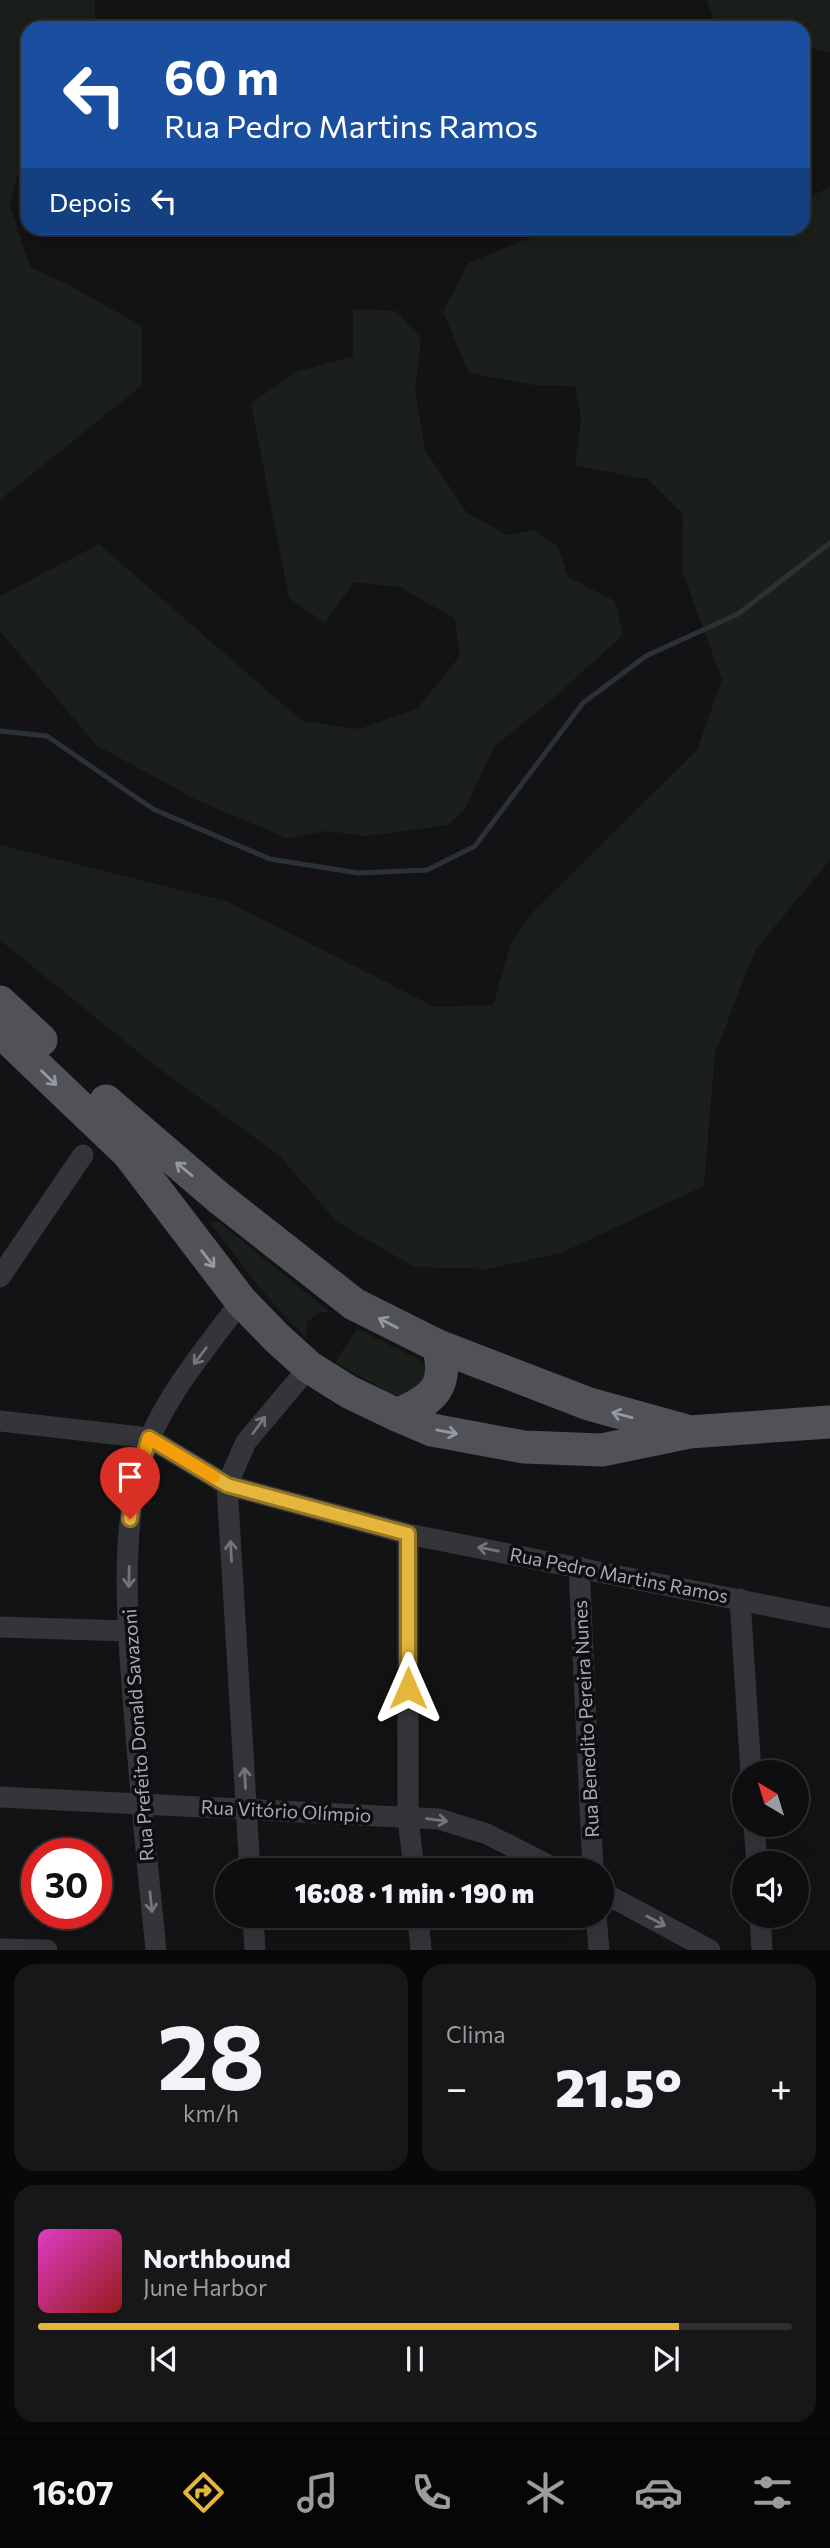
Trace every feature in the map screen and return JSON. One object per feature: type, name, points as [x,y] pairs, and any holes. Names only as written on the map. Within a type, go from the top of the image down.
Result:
[{"type":"main road","points":[[3,1014],[128,1153],[241,1301],[309,1367],[349,1392],[432,1430],[524,1447],[615,1449],[689,1432],[830,1422]]},
{"type":"main road","points":[[3,1014],[132,1126],[354,1304],[438,1346],[589,1404],[689,1432]]},
{"type":"main road","points":[[397,1415],[432,1397],[439,1386],[442,1373],[438,1346]]},
{"type":"street","points":[[0,1277],[83,1155]]},
{"type":"street","name":"Rua Prefeito Donald Savazoni","points":[[156,1950],[127,1631],[130,1519],[134,1490],[149,1438],[177,1388],[241,1301]]},
{"type":"street","points":[[249,1858],[227,1485],[246,1442],[309,1367]]},
{"type":"street","points":[[0,1421],[149,1438]]},
{"type":"street","name":"Rua Pedro Martins Ramos","points":[[149,1438],[227,1485],[408,1534],[830,1618]]},
{"type":"street","points":[[408,1534],[408,1817],[413,1858]]},
{"type":"street","name":"Rua Benedito Pereira Nunes","points":[[579,1567],[592,1858]]},
{"type":"street","points":[[740,1599],[750,1760]]},
{"type":"street","points":[[0,1627],[127,1631]]},
{"type":"street","name":"Rua Vitório Olímpio","points":[[0,1797],[439,1819],[465,1825],[533,1858]]},
{"type":"street","points":[[614,1898],[710,1950]]},
{"type":"street","points":[[254,1928],[255,1950]]},
{"type":"street","points":[[419,1928],[421,1950]]},
{"type":"street","points":[[597,1928],[598,1950]]},
{"type":"street","points":[[761,1928],[762,1950]]},
{"type":"street","points":[[0,1949],[47,1950]]},
{"type":"shaded area","points":[[0,0],[95,0],[95,21],[21,21],[21,162],[10,205],[30,267],[67,284],[142,326],[142,385],[0,500]]},
{"type":"shaded area","points":[[707,0],[830,0],[830,53],[810,48],[810,21],[713,21]]},
{"type":"shaded area","points":[[830,187],[830,860],[756,949],[715,1053],[704,1186],[561,1253],[487,1269],[414,1267],[336,1221],[279,1155],[154,1065],[0,940],[0,845],[226,901],[435,1007],[493,1005],[511,943],[534,911],[697,750],[722,679],[682,571],[683,514],[648,479],[575,466],[581,417],[575,386],[534,385],[469,373],[443,312],[468,263],[536,235],[810,235],[810,197]]},
{"type":"shaded area","points":[[353,309],[396,311],[421,338],[415,391],[425,450],[467,513],[508,535],[534,530],[558,546],[568,577],[615,601],[623,635],[494,747],[465,809],[448,825],[366,836],[327,831],[286,838],[197,800],[96,745],[0,631],[0,596],[99,544],[302,721],[359,729],[417,709],[460,656],[455,619],[400,587],[354,582],[325,623],[289,598],[251,403],[296,372],[353,356]]},
{"type":"shaded area","points":[[219,1222],[330,1312],[318,1313],[307,1322],[306,1338],[263,1292],[210,1223]]},
{"type":"shaded area","points":[[357,1329],[418,1359],[432,1372],[416,1400],[387,1392],[335,1362]]},
{"type":"waterway","points":[[0,731],[47,736],[153,809],[270,859],[358,873],[427,870],[475,846],[583,703],[646,656],[738,614],[830,543]]},
{"type":"slow traffic","points":[[141,1465],[149,1438],[214,1477]]},
{"type":"route","points":[[130,1519],[134,1490],[149,1438],[227,1485],[408,1534],[408,1688]]}]
